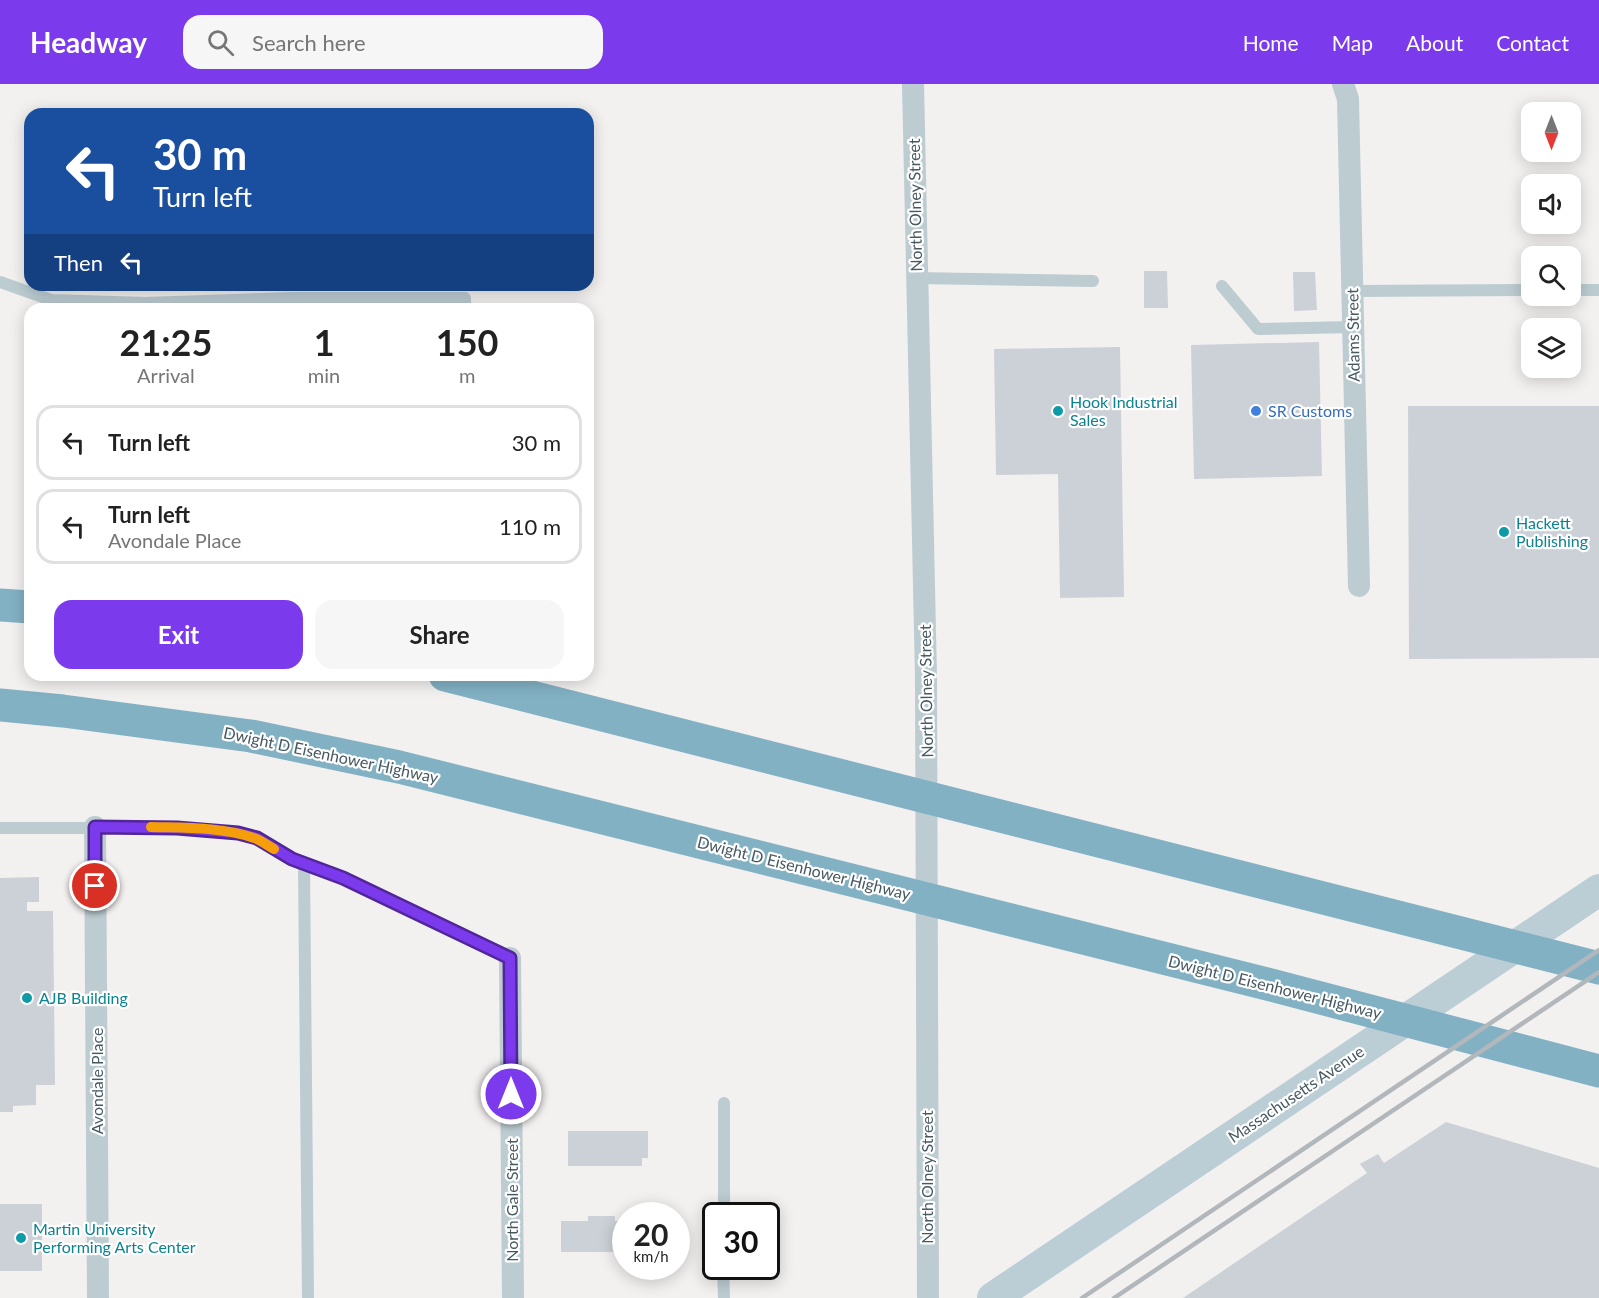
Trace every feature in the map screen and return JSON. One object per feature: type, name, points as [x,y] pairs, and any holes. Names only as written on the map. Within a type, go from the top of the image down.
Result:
[{"type":"highway","points":[[0,605],[24,607]]},
{"type":"highway","points":[[469,681],[1599,968]]},
{"type":"highway","name":"Dwight D Eisenhower Highway","points":[[0,705],[203,729],[297,745],[399,767],[1271,985],[1599,1071]]},
{"type":"street","name":"North Olney Street","points":[[913,84],[926,677],[928,1298]]},
{"type":"street","name":"Adams Street","points":[[1342,84],[1348,99],[1359,586]]},
{"type":"street","name":"Avondale Place","points":[[95,827],[98,1298]]},
{"type":"street","name":"Massachusetts Avenue","points":[[993,1298],[1599,890]]},
{"type":"street","name":"North Gale Street","points":[[510,958],[513,1298]]},
{"type":"lane","points":[[916,278],[1093,281]]},
{"type":"lane","points":[[0,282],[24,290]]},
{"type":"lane","points":[[1222,286],[1258,328],[1353,327]]},
{"type":"lane","points":[[1352,291],[1521,290]]},
{"type":"lane","points":[[1581,290],[1599,290]]},
{"type":"lane","points":[[26,291],[51,300],[145,303],[293,298],[398,303],[465,298],[465,303]]},
{"type":"lane","points":[[0,828],[177,828],[238,833],[257,838],[285,855],[343,878],[510,958]]},
{"type":"lane","points":[[304,864],[308,1298]]},
{"type":"lane","points":[[724,1103],[724,1202]]},
{"type":"lane","points":[[723,1280],[724,1298]]},
{"type":"building","points":[[1144,271],[1167,271],[1168,308],[1144,308]]},
{"type":"building","points":[[1293,272],[1315,272],[1317,310],[1294,311]]},
{"type":"building","name":"SR Customs","points":[[1319,342],[1322,476],[1194,479],[1191,345]]},
{"type":"building","name":"Hook Industrial Sales","points":[[1120,347],[1124,597],[1060,598],[1058,474],[996,475],[994,349]]},
{"type":"building","name":"Hackett Publishing","points":[[1408,406],[1599,406],[1599,658],[1409,659]]},
{"type":"building","name":"AJB Building","points":[[39,877],[39,902],[27,902],[27,911],[53,911],[55,1085],[36,1085],[36,1105],[13,1106],[13,1112],[0,1112],[0,878]]},
{"type":"building","points":[[1446,1122],[1599,1168],[1599,1298],[1183,1298],[1367,1173],[1360,1164],[1378,1154],[1384,1163]]},
{"type":"building","points":[[568,1131],[648,1131],[648,1158],[642,1158],[642,1166],[568,1166]]},
{"type":"building","name":"Martin University Performing Arts Center","points":[[0,1204],[42,1204],[42,1271],[0,1271]]},
{"type":"building","points":[[588,1216],[612,1216],[612,1252],[561,1252],[561,1221],[588,1221]]},
{"type":"railway","points":[[1082,1298],[1599,950]]},
{"type":"railway","points":[[1114,1298],[1599,972]]},
{"type":"slow traffic","points":[[151,827],[238,833],[257,838],[274,849]]},
{"type":"place","name":"Hook Industrial Sales","points":[[1058,411]]},
{"type":"place","name":"SR Customs","points":[[1256,411]]},
{"type":"place","name":"Hackett Publishing","points":[[1504,532]]},
{"type":"place","name":"AJB Building","points":[[27,998]]},
{"type":"place","name":"Martin University Performing Arts Center","points":[[21,1238]]},
{"type":"route","points":[[95,886],[95,827],[177,828],[238,833],[257,838],[292,859],[343,878],[510,958],[511,1094]]}]
